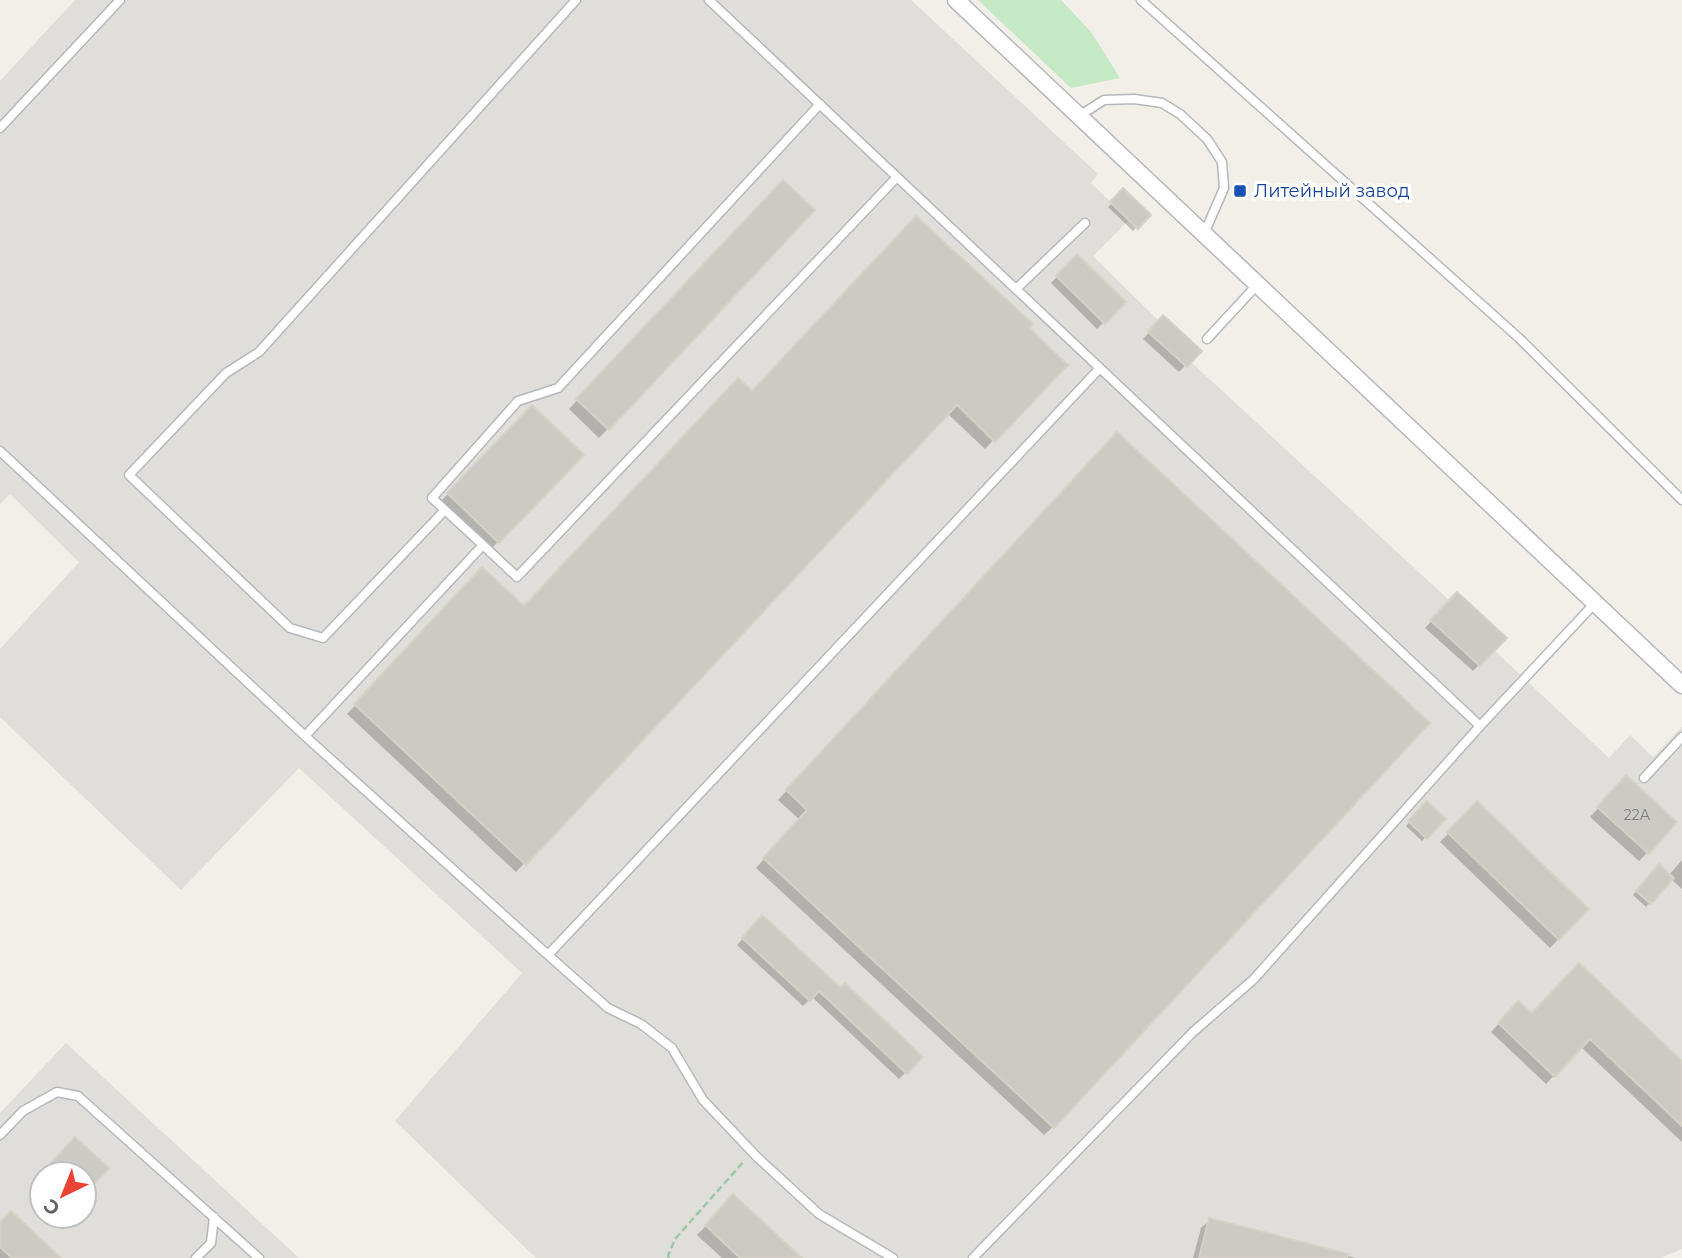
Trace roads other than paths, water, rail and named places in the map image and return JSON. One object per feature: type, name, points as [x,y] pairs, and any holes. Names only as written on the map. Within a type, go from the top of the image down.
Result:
[{"type":"street","points":[[956,0],[1682,685]]},
{"type":"lane","points":[[0,128],[120,0]]},
{"type":"lane","points":[[445,510],[323,638],[290,628],[129,475],[226,373],[259,352],[576,0]]},
{"type":"lane","points":[[709,0],[1480,726]]},
{"type":"lane","points":[[1141,0],[1519,338],[1682,500]]},
{"type":"lane","points":[[1079,116],[1104,100],[1134,99],[1162,103],[1180,114],[1207,139],[1222,162],[1224,188],[1204,234]]},
{"type":"lane","points":[[820,104],[558,388],[518,401],[432,498],[517,577],[897,177]]},
{"type":"lane","points":[[1016,289],[1085,223]]},
{"type":"lane","points":[[1207,338],[1257,285]]},
{"type":"lane","points":[[548,955],[1100,368]]},
{"type":"lane","points":[[0,451],[305,736],[548,955],[608,1008],[641,1024],[672,1048],[703,1100],[752,1152],[819,1214],[892,1258]]},
{"type":"lane","points":[[305,736],[483,545]]},
{"type":"lane","points":[[973,1258],[1193,1032],[1254,979],[1480,726],[1595,603]]},
{"type":"lane","points":[[1644,778],[1682,737]]},
{"type":"lane","points":[[0,1135],[23,1111],[57,1092],[78,1097],[259,1258]]},
{"type":"lane","points":[[196,1258],[211,1242],[214,1217]]},
{"type":"place","name":"Литейный завод","points":[[1240,191]]}]
